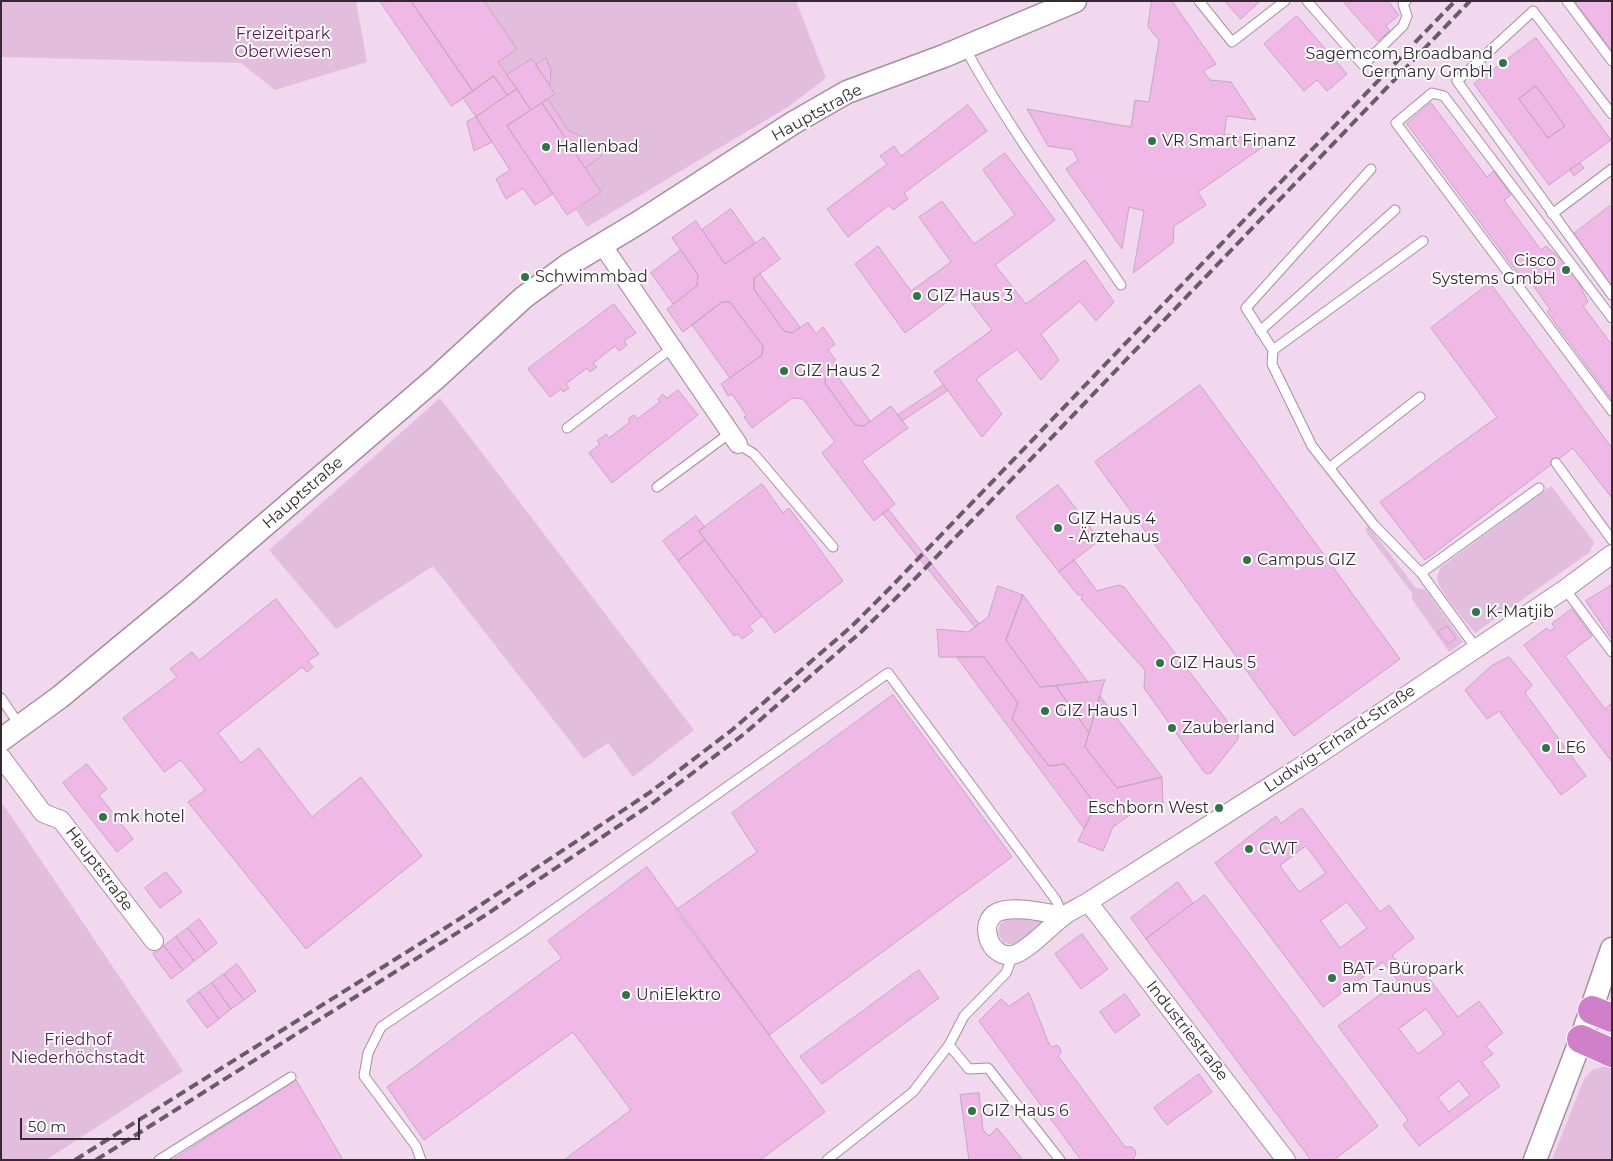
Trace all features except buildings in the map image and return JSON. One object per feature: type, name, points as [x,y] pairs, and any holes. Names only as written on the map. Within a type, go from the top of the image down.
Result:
[{"type":"highway","points":[[1581,1039],[1612,1053]]},
{"type":"street","name":"Hauptstraße","points":[[1,740],[60,697],[194,586],[428,384],[534,288],[568,265],[603,246],[740,156],[847,92],[965,48],[1075,1]]},
{"type":"street","points":[[603,246],[734,439]]},
{"type":"street","name":"Ludwig-Erhard-Straße","points":[[1013,955],[1024,949],[1063,916],[1297,770],[1565,589],[1612,554]]},
{"type":"street","name":"Hauptstraße","points":[[1,757],[43,813],[61,820],[154,942]]},
{"type":"street","name":"Industriestraße","points":[[1088,902],[1286,1160]]},
{"type":"street","points":[[1013,955],[1006,955],[997,951],[987,937],[990,919],[997,912],[1027,910],[1063,916]]},
{"type":"street","points":[[1535,1160],[1581,1039],[1602,1014],[1612,949]]},
{"type":"lane","points":[[1200,1],[1232,42],[1284,1]]},
{"type":"lane","points":[[1307,1],[1363,65],[1403,26],[1407,16],[1403,4],[1406,1]]},
{"type":"lane","points":[[1568,1],[1612,61]]},
{"type":"lane","points":[[1612,114],[1533,11],[1457,81],[1612,295]]},
{"type":"lane","points":[[965,48],[1031,155],[1121,285]]},
{"type":"lane","points":[[1612,318],[1444,96],[1432,93],[1396,123],[1612,411]]},
{"type":"lane","points":[[1371,169],[1246,308],[1273,350],[1272,364],[1312,446],[1374,525],[1421,573],[1476,648]]},
{"type":"lane","points":[[1552,214],[1612,169]]},
{"type":"lane","points":[[1260,331],[1395,210]]},
{"type":"lane","points":[[1273,350],[1423,241]]},
{"type":"lane","points":[[1589,294],[1612,325]]},
{"type":"lane","points":[[567,428],[672,348]]},
{"type":"lane","points":[[1329,468],[1420,397]]},
{"type":"lane","points":[[657,488],[734,439],[754,454],[833,546]]},
{"type":"lane","points":[[1556,463],[1612,540]]},
{"type":"lane","points":[[1421,573],[1539,488]]},
{"type":"lane","points":[[1565,589],[1612,652]]},
{"type":"lane","points":[[421,1160],[416,1146],[364,1076],[368,1053],[381,1027],[522,932],[888,673],[1056,900],[1063,916]]},
{"type":"lane","points":[[1,698],[20,727]]},
{"type":"lane","points":[[827,1160],[913,1092],[949,1045],[964,1016],[1006,973],[1013,955]]},
{"type":"lane","points":[[949,1045],[969,1069],[988,1068],[1060,1160]]},
{"type":"lane","points":[[159,1160],[291,1077]]},
{"type":"green space","name":"Freizeitpark Oberwiesen","points":[[1,1],[356,1],[367,62],[275,90],[241,63],[1,57]]},
{"type":"green space","points":[[484,1],[796,1],[826,78],[788,107],[587,227],[576,210],[601,192],[585,168],[602,156],[587,139],[568,130],[548,99],[555,94],[550,86],[551,70],[546,58],[536,65],[531,59],[507,75],[498,62]]},
{"type":"green space","points":[[440,398],[694,730],[633,777],[608,743],[584,759],[433,566],[336,629],[269,550]]},
{"type":"green space","points":[[1551,486],[1594,542],[1590,552],[1475,633],[1440,587],[1437,578],[1441,567]]},
{"type":"green space","points":[[1365,527],[1370,528],[1416,588],[1425,589],[1463,642],[1449,652],[1412,599],[1412,593],[1366,532]]},
{"type":"green space","name":"Friedhof Niederhöchstadt","points":[[1,803],[183,1071],[46,1160],[1,1160]]},
{"type":"green space","points":[[1021,915],[1047,919],[1034,933],[1015,945],[1004,943],[998,934],[1000,924],[1009,918]]},
{"type":"green space","points":[[1612,1066],[1612,1160],[1552,1160],[1584,1079],[1592,1070]]},
{"type":"railway","points":[[75,1160],[461,918],[649,793],[732,730],[852,626],[889,589],[1455,1]]},
{"type":"railway","points":[[96,1160],[484,916],[653,803],[744,734],[861,632],[897,597],[1470,1]]},
{"type":"place","name":"Sagemcom Broadband Germany GmbH","points":[[1503,63]]},
{"type":"place","name":"VR Smart Finanz","points":[[1152,141]]},
{"type":"place","name":"Hallenbad","points":[[546,147]]},
{"type":"place","name":"Cisco Systems GmbH","points":[[1566,270]]},
{"type":"place","name":"Schwimmbad","points":[[525,277]]},
{"type":"place","name":"GIZ Haus 3","points":[[917,296]]},
{"type":"place","name":"GIZ Haus 2","points":[[784,371]]},
{"type":"place","name":"GIZ Haus 4 - Ärztehaus","points":[[1058,528]]},
{"type":"place","name":"Campus GIZ","points":[[1247,560]]},
{"type":"place","name":"K-Matjib","points":[[1476,612]]},
{"type":"place","name":"GIZ Haus 5","points":[[1160,663]]},
{"type":"place","name":"GIZ Haus 1","points":[[1045,711]]},
{"type":"place","name":"Zauberland","points":[[1172,728]]},
{"type":"place","name":"LE6","points":[[1546,748]]},
{"type":"place","name":"Eschborn West","points":[[1219,808]]},
{"type":"place","name":"mk hotel","points":[[103,817]]},
{"type":"place","name":"CWT","points":[[1249,849]]},
{"type":"place","name":"BAT - Büropark am Taunus","points":[[1332,978]]},
{"type":"place","name":"UniElektro","points":[[626,995]]},
{"type":"place","name":"GIZ Haus 6","points":[[972,1111]]}]
